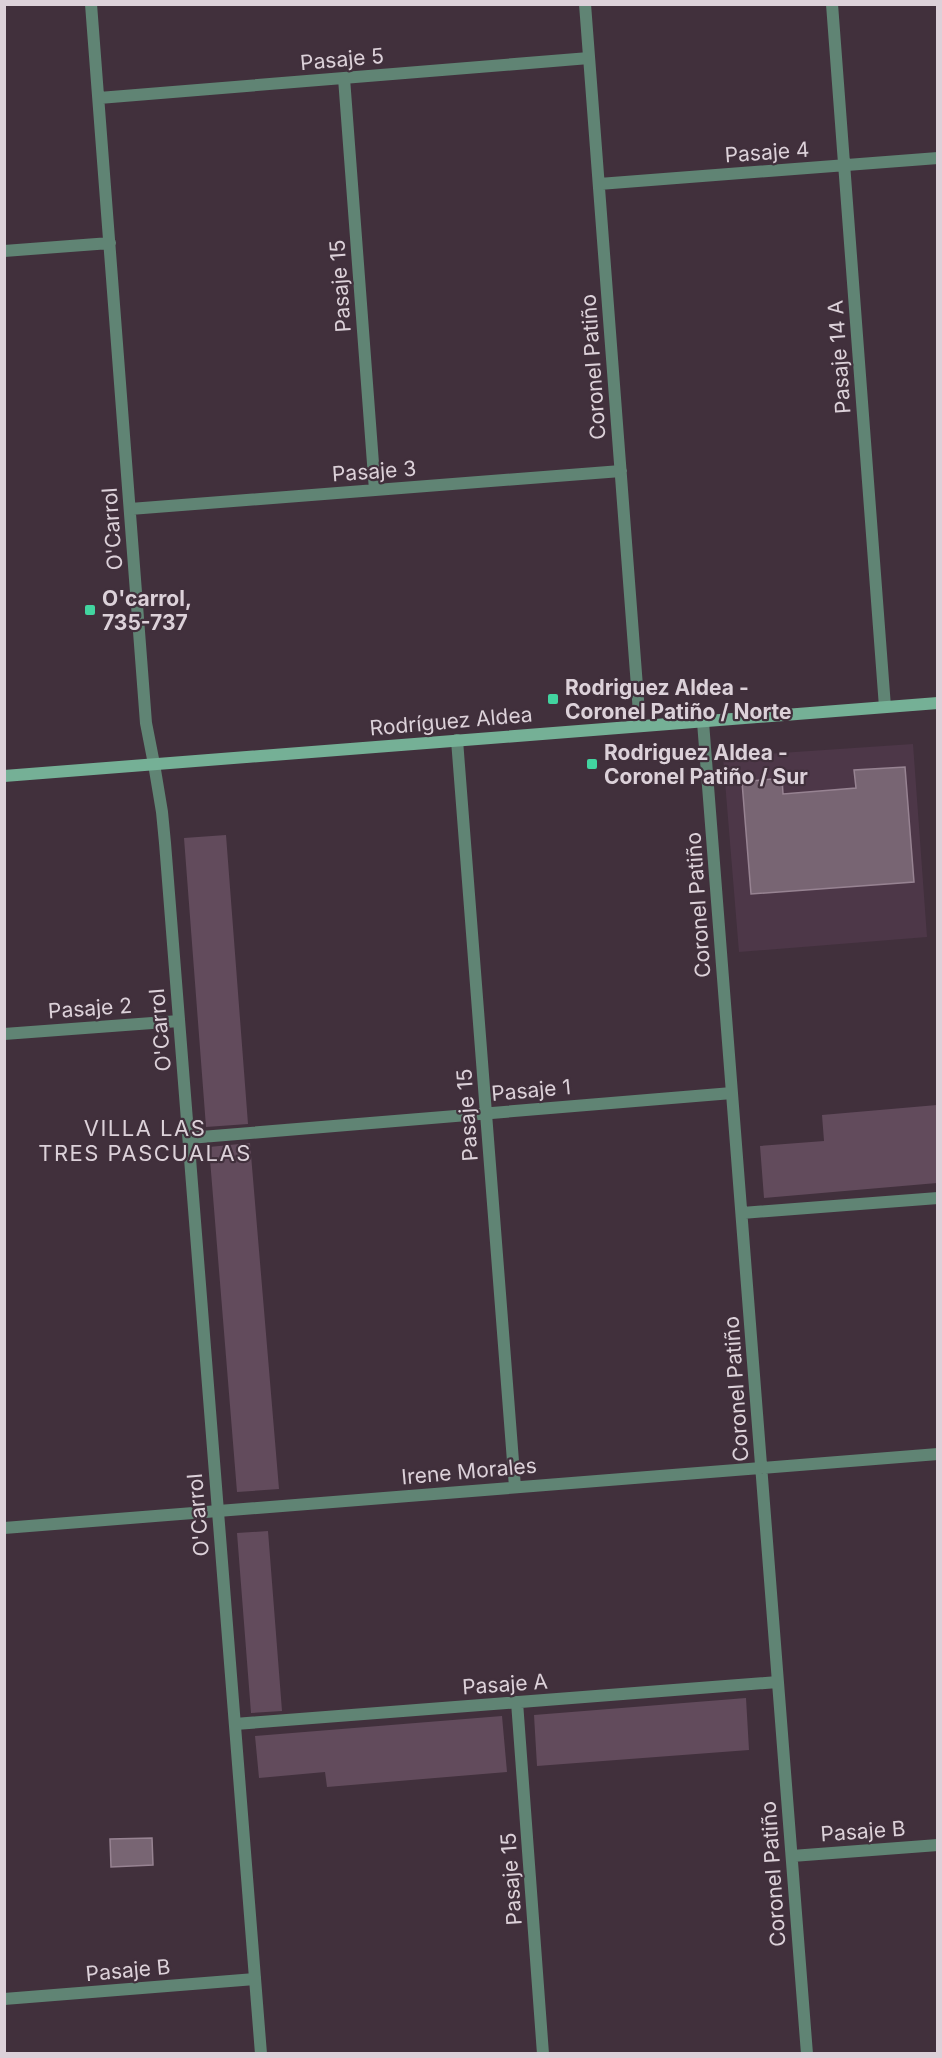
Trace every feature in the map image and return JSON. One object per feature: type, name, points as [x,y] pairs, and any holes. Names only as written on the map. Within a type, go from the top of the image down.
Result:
[{"type":"main road","name":"Rodríguez Aldea","points":[[4,776],[938,703]]},
{"type":"street","name":"O'Carrol","points":[[91,4],[147,723],[162,812],[261,2054]]},
{"type":"street","name":"Coronel Patiño","points":[[585,4],[640,726]]},
{"type":"street","name":"Pasaje 14 A","points":[[832,4],[885,707]]},
{"type":"street","name":"Pasaje 5","points":[[99,98],[589,58]]},
{"type":"street","name":"Pasaje 15","points":[[344,78],[375,490]]},
{"type":"street","name":"Pasaje 4","points":[[599,184],[938,158]]},
{"type":"street","points":[[4,251],[110,243]]},
{"type":"street","name":"Pasaje 3","points":[[130,509],[621,471]]},
{"type":"street","name":"Coronel Patiño","points":[[704,722],[807,2054]]},
{"type":"street","name":"Pasaje 15","points":[[457,740],[515,1487]]},
{"type":"street","name":"Pasaje 2","points":[[4,1034],[179,1021]]},
{"type":"street","name":"Pasaje 1","points":[[189,1138],[732,1093]]},
{"type":"street","points":[[742,1213],[938,1198]]},
{"type":"street","name":"Irene Morales","points":[[4,1528],[938,1454]]},
{"type":"street","name":"Pasaje A","points":[[235,1724],[778,1682]]},
{"type":"street","name":"Pasaje 15","points":[[517,1702],[543,2054]]},
{"type":"street","name":"Pasaje B","points":[[792,1856],[938,1845]]},
{"type":"street","name":"Pasaje B","points":[[4,1999],[255,1979]]},
{"type":"shaded area","points":[[913,744],[927,937],[739,952],[723,757]]},
{"type":"shaded area","points":[[226,835],[248,1124],[206,1127],[184,838]]},
{"type":"shaded area","points":[[937,1105],[937,1183],[764,1198],[760,1146],[824,1141],[822,1115]]},
{"type":"shaded area","points":[[250,1143],[279,1489],[237,1492],[209,1147]]},
{"type":"shaded area","points":[[268,1531],[282,1711],[251,1713],[237,1533]]},
{"type":"shaded area","points":[[746,1698],[749,1750],[537,1766],[534,1715]]},
{"type":"shaded area","points":[[502,1716],[507,1772],[327,1787],[325,1772],[259,1778],[255,1736]]},
{"type":"building","points":[[905,767],[914,882],[751,894],[742,782],[782,778],[783,794],[856,788],[854,770]]},
{"type":"building","points":[[152,1838],[153,1865],[111,1867],[110,1839]]},
{"type":"place","name":"O'carrol, 735-737","points":[[90,610]]},
{"type":"place","name":"Rodriguez Aldea - Coronel Patiño / Norte","points":[[553,699]]},
{"type":"place","name":"Rodriguez Aldea - Coronel Patiño / Sur","points":[[592,764]]},
{"type":"district","name":"VILLA LAS TRES PASCUALAS","points":[[145,1140]]}]
